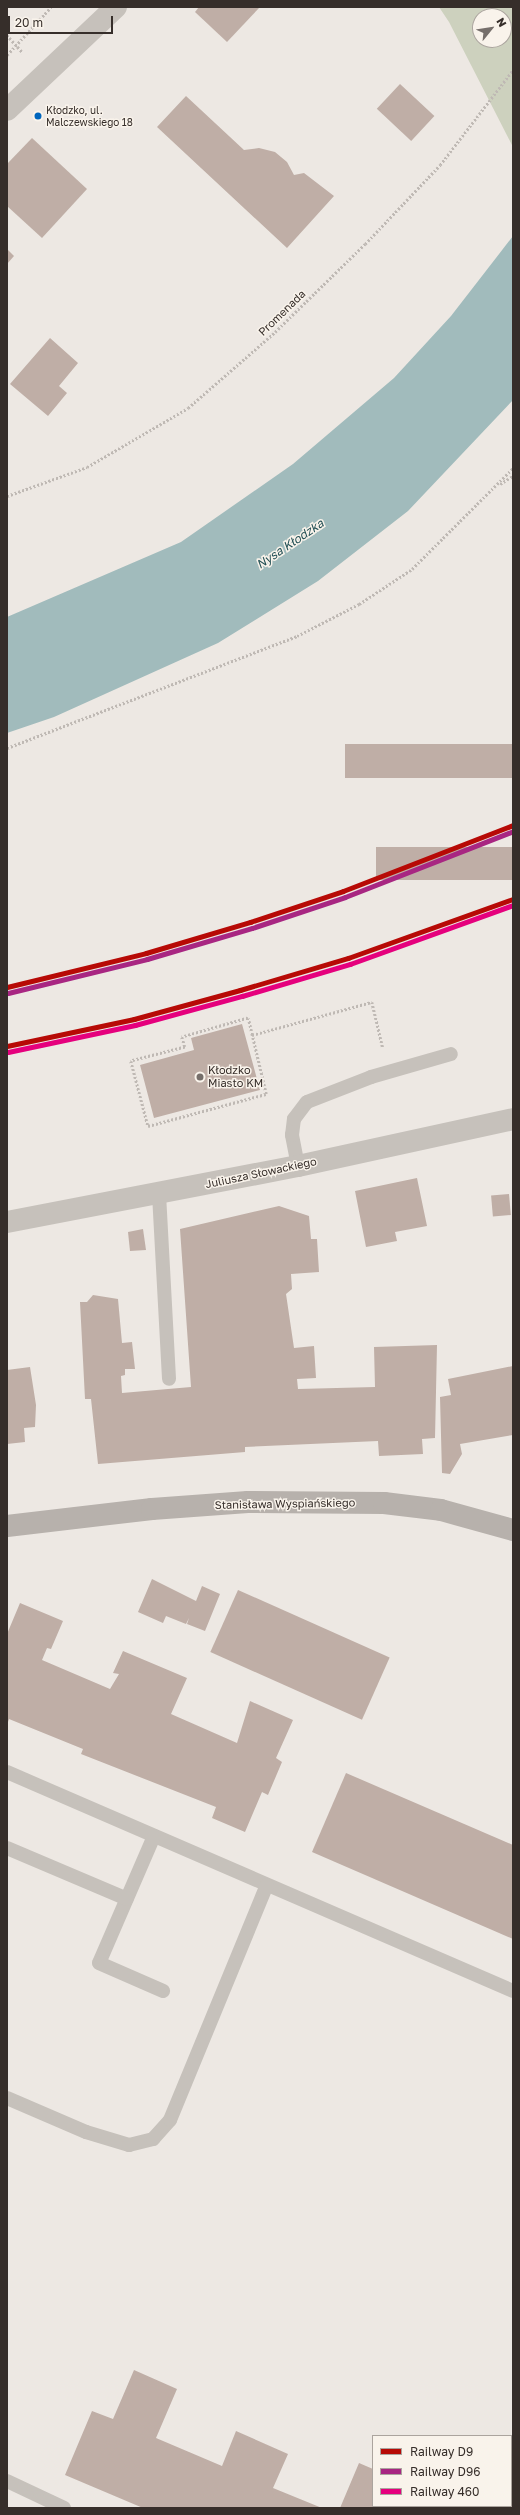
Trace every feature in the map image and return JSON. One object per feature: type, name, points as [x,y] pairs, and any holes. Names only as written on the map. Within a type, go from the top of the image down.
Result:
[{"type":"main road","name":"Stanisława Wyspiańskiego","points":[[7,1526],[152,1508],[248,1502],[384,1503],[441,1510],[513,1530]]},
{"type":"street","points":[[7,110],[116,7]]},
{"type":"street","name":"Juliusza Słowackiego","points":[[7,1222],[159,1194],[298,1166],[513,1119]]},
{"type":"lane","points":[[298,1166],[292,1135],[294,1119],[307,1102],[389,1071],[451,1054]]},
{"type":"lane","points":[[159,1194],[169,1379]]},
{"type":"lane","points":[[7,1772],[513,1991]]},
{"type":"lane","points":[[154,1836],[99,1964],[163,1991]]},
{"type":"lane","points":[[7,1848],[127,1899]]},
{"type":"lane","points":[[7,2098],[86,2132],[129,2145],[153,2139],[170,2120],[266,1885]]},
{"type":"lane","points":[[7,2481],[64,2508]]},
{"type":"path","points":[[7,55],[51,7]]},
{"type":"path","name":"Promenada","points":[[7,496],[87,467],[188,408],[275,332],[365,244],[440,165],[513,70]]},
{"type":"path","points":[[7,748],[297,636],[359,604],[412,569],[498,485],[513,468]]},
{"type":"path","points":[[498,485],[513,476]]},
{"type":"path","points":[[252,1035],[372,1002],[389,1071]]},
{"type":"path","points":[[248,1018],[252,1035],[266,1094],[148,1126],[131,1061],[185,1047],[182,1037],[248,1018]]},
{"type":"green space","points":[[439,7],[513,7],[513,147],[449,22]]},
{"type":"water","name":"Nysa Kłodzka","points":[[513,236],[513,400],[408,511],[318,581],[218,643],[54,717],[7,733],[7,617],[181,542],[293,464],[394,378],[451,316]]},
{"type":"building","points":[[199,7],[260,7],[227,42],[195,12]]},
{"type":"building","points":[[400,84],[434,116],[411,141],[377,109]]},
{"type":"building","points":[[186,96],[244,150],[259,148],[275,152],[287,162],[294,175],[304,173],[334,196],[287,248],[157,127]]},
{"type":"building","points":[[32,138],[87,189],[42,238],[7,206],[7,164]]},
{"type":"building","points":[[7,249],[14,256],[7,264]]},
{"type":"building","points":[[50,338],[78,363],[59,386],[67,393],[48,416],[10,384]]},
{"type":"building","points":[[345,744],[513,744],[513,778],[345,778]]},
{"type":"building","points":[[376,847],[513,847],[513,880],[376,880]]},
{"type":"building","name":"Kłodzko Miasto KM","points":[[242,1024],[260,1090],[154,1118],[140,1065],[194,1050],[191,1038]]},
{"type":"building","points":[[417,1178],[427,1226],[395,1232],[397,1241],[366,1247],[355,1191]]},
{"type":"building","points":[[509,1194],[511,1215],[493,1216],[491,1196]]},
{"type":"building","points":[[279,1206],[309,1216],[311,1239],[317,1239],[319,1272],[291,1274],[292,1289],[286,1294],[294,1348],[314,1346],[316,1378],[297,1379],[298,1389],[375,1387],[374,1347],[437,1345],[435,1438],[422,1439],[423,1454],[379,1456],[378,1441],[245,1447],[245,1452],[98,1464],[91,1399],[85,1399],[80,1302],[87,1302],[93,1295],[118,1299],[122,1343],[132,1342],[135,1369],[125,1369],[125,1375],[121,1376],[122,1393],[191,1387],[180,1229]]},
{"type":"building","points":[[143,1229],[146,1250],[130,1251],[128,1232]]},
{"type":"building","points":[[513,1366],[513,1435],[460,1444],[462,1454],[450,1474],[442,1473],[440,1397],[451,1395],[448,1379]]},
{"type":"building","points":[[30,1367],[36,1405],[35,1427],[24,1428],[25,1442],[7,1444],[7,1370]]},
{"type":"building","points":[[152,1579],[196,1601],[202,1586],[220,1594],[205,1631],[187,1624],[189,1618],[186,1624],[166,1616],[163,1623],[138,1612]]},
{"type":"building","points":[[238,1590],[390,1658],[362,1720],[210,1652]]},
{"type":"building","points":[[20,1603],[63,1621],[51,1649],[47,1648],[42,1660],[110,1689],[119,1674],[113,1673],[123,1651],[187,1678],[171,1714],[237,1743],[250,1701],[293,1720],[276,1758],[282,1762],[268,1795],[262,1792],[245,1832],[212,1818],[216,1807],[81,1754],[83,1749],[9,1719],[7,1725],[7,1634]]},
{"type":"building","points":[[346,1773],[513,1845],[513,1939],[312,1852]]},
{"type":"building","points":[[134,2370],[177,2389],[156,2438],[222,2466],[236,2431],[288,2454],[273,2488],[322,2508],[143,2508],[65,2475],[92,2411],[113,2419]]},
{"type":"building","points":[[359,2463],[372,2469],[372,2507],[392,2508],[340,2508]]},
{"type":"rail line","name":"D9","points":[[7,987],[146,953],[250,922],[343,891],[513,825]]},
{"type":"rail line","name":"D96","points":[[8,993],[147,959],[252,928],[345,897],[513,831]]},
{"type":"rail line","name":"D9","points":[[7,1046],[134,1019],[240,990],[348,958],[513,899]]},
{"type":"rail line","name":"460","points":[[8,1052],[135,1025],[242,996],[350,964],[513,905]]},
{"type":"place","name":"Kłodzko, ul. Malczewskiego 18","points":[[38,116]]},
{"type":"place","name":"Kłodzko Miasto KM","points":[[200,1077]]}]
